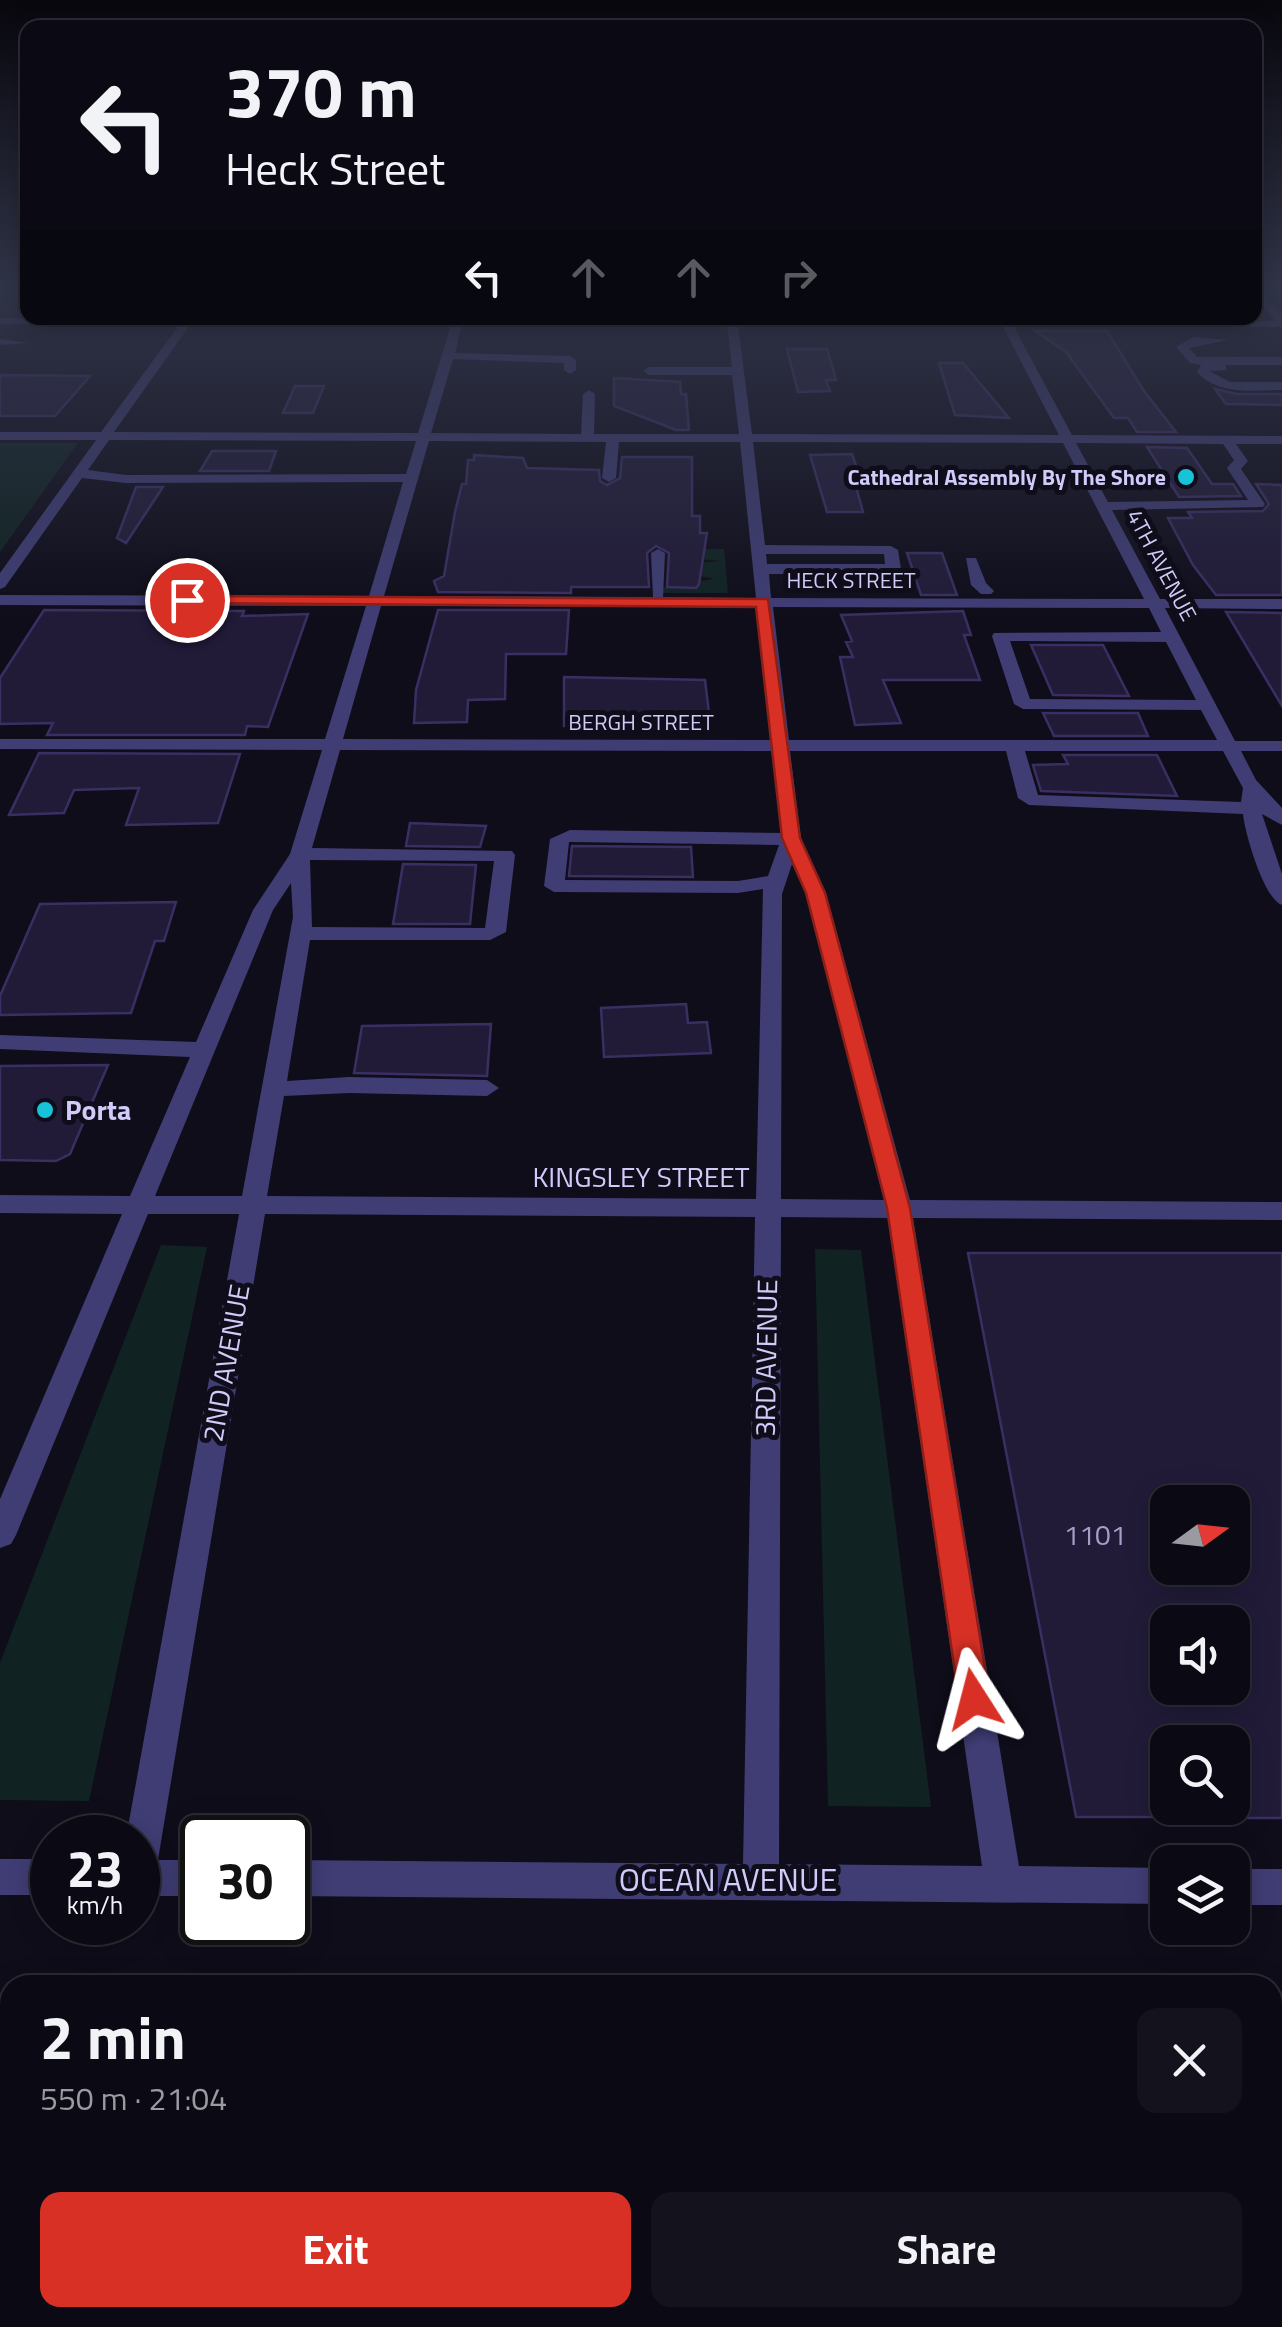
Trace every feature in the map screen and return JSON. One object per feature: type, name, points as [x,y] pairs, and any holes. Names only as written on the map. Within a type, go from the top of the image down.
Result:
[{"type":"street","points":[[0,584],[129,400]]},
{"type":"street","name":"2ND AVENUE","points":[[0,1535],[263,910],[300,854],[435,400]]},
{"type":"street","points":[[587,438],[589,400]]},
{"type":"street","name":"3RD AVENUE","points":[[741,400],[791,838],[816,893],[899,1208],[1003,1883]]},
{"type":"street","name":"4TH AVENUE","points":[[1047,400],[1248,782],[1269,812],[1255,832],[1282,899]]},
{"type":"street","points":[[0,436],[1282,440]]},
{"type":"street","points":[[609,478],[612,438]]},
{"type":"street","points":[[1102,506],[1258,504],[1234,468],[1241,461],[1227,440]]},
{"type":"street","points":[[77,473],[126,479],[410,478]]},
{"type":"street","points":[[757,549],[890,550],[893,569],[759,569]]},
{"type":"street","points":[[658,553],[658,594]]},
{"type":"street","points":[[971,561],[989,597]]},
{"type":"street","name":"HECK STREET","points":[[0,600],[762,602],[989,597],[1092,604],[1282,604]]},
{"type":"street","points":[[1171,637],[1000,636],[1023,704],[1207,704]]},
{"type":"street","name":"BERGH STREET","points":[[0,744],[1282,746]]},
{"type":"street","points":[[1014,746],[1027,798],[1036,802],[1269,812]]},
{"type":"street","points":[[776,881],[738,887],[554,886],[560,838],[791,838]]},
{"type":"street","name":"3RD AVENUE","points":[[761,1880],[772,894],[791,838]]},
{"type":"street","points":[[300,854],[505,855],[494,932],[490,934],[300,935]]},
{"type":"street","name":"2ND AVENUE","points":[[148,1815],[303,917],[300,854]]},
{"type":"street","points":[[0,1042],[204,1050]]},
{"type":"street","points":[[273,1089],[349,1085],[488,1088]]},
{"type":"street","name":"KINGSLEY STREET","points":[[0,1204],[1282,1211]]},
{"type":"street","points":[[0,1877],[30,1877]]},
{"type":"street","name":"OCEAN AVENUE","points":[[310,1878],[1150,1886]]},
{"type":"street","points":[[1250,1887],[1282,1888]]},
{"type":"green space","points":[[0,443],[78,443],[0,552]]},
{"type":"green space","points":[[695,549],[724,549],[728,593],[660,593],[660,587],[695,588],[700,581],[714,579],[700,576],[700,563],[721,561],[699,559]]},
{"type":"green space","points":[[161,1245],[207,1247],[89,1801],[0,1800],[0,1663]]},
{"type":"green space","points":[[815,1249],[861,1250],[931,1807],[828,1806]]},
{"type":"building","points":[[0,400],[69,400],[55,416],[0,416]]},
{"type":"building","points":[[289,400],[318,400],[313,413],[283,413]]},
{"type":"building","points":[[614,400],[686,400],[689,430],[676,430],[614,406]]},
{"type":"building","points":[[950,400],[994,400],[1009,418],[955,415]]},
{"type":"building","points":[[1101,400],[1151,400],[1176,432],[1137,432],[1128,418],[1114,418]]},
{"type":"building","points":[[1223,400],[1282,400],[1282,405],[1226,404]]},
{"type":"building","points":[[1147,447],[1187,448],[1212,484],[1233,484],[1241,496],[1179,497]]},
{"type":"building","points":[[212,451],[276,451],[269,471],[200,471]]},
{"type":"building","points":[[852,454],[862,483],[855,483],[863,512],[827,512],[810,455]]},
{"type":"building","points":[[474,455],[523,458],[527,468],[599,470],[600,481],[607,485],[620,478],[622,457],[692,457],[692,516],[700,516],[700,533],[707,533],[699,584],[696,588],[667,587],[669,553],[656,546],[647,553],[649,587],[571,587],[571,593],[438,592],[434,581],[444,576],[455,512],[462,484],[466,484],[468,460],[474,460]]},
{"type":"building","points":[[1256,484],[1282,485],[1282,595],[1216,595],[1193,565],[1168,518],[1192,518],[1188,512],[1263,511],[1269,504]]},
{"type":"building","points":[[136,487],[163,487],[126,543],[117,538]]},
{"type":"building","points":[[907,553],[942,553],[957,595],[921,595]]},
{"type":"building","points":[[44,610],[308,614],[268,727],[247,726],[245,735],[47,735],[53,723],[0,724],[0,678]]},
{"type":"building","points":[[438,610],[569,610],[566,654],[506,654],[505,699],[468,700],[467,722],[414,723],[416,690]]},
{"type":"building","points":[[963,611],[971,635],[964,635],[980,680],[883,680],[901,723],[855,725],[840,657],[853,657],[846,642],[852,641],[841,615]]},
{"type":"building","points":[[1226,612],[1282,613],[1282,706]]},
{"type":"building","points":[[1031,645],[1103,645],[1129,696],[1053,695]]},
{"type":"building","points":[[564,677],[705,680],[710,721],[564,726]]},
{"type":"building","points":[[1043,713],[1138,713],[1148,736],[1054,736]]},
{"type":"building","points":[[39,753],[240,754],[218,823],[126,825],[139,788],[74,790],[64,813],[9,815]]},
{"type":"building","points":[[1063,755],[1157,755],[1177,796],[1041,791],[1033,765],[1068,764]]},
{"type":"building","points":[[410,823],[486,826],[480,847],[406,846]]},
{"type":"building","points":[[572,846],[691,847],[693,877],[569,876]]},
{"type":"building","points":[[403,864],[476,865],[470,924],[393,924]]},
{"type":"building","points":[[176,902],[164,941],[155,941],[131,1013],[0,1015],[0,996],[40,904]]},
{"type":"building","points":[[686,1004],[688,1023],[707,1022],[711,1053],[604,1057],[601,1008]]},
{"type":"building","points":[[491,1024],[487,1076],[354,1073],[362,1026]]},
{"type":"building","name":"Porta","points":[[108,1065],[70,1154],[56,1161],[0,1160],[0,1066]]},
{"type":"building","points":[[968,1253],[1282,1253],[1282,1818],[1250,1818],[1250,1725],[1150,1725],[1150,1817],[1076,1817]]},
{"type":"place","name":"Cathedral Assembly By The Shore","points":[[1186,477]]},
{"type":"place","name":"Porta","points":[[45,1110]]},
{"type":"route","points":[[187,600],[762,602],[791,838],[816,893],[899,1208],[974,1699]]}]
